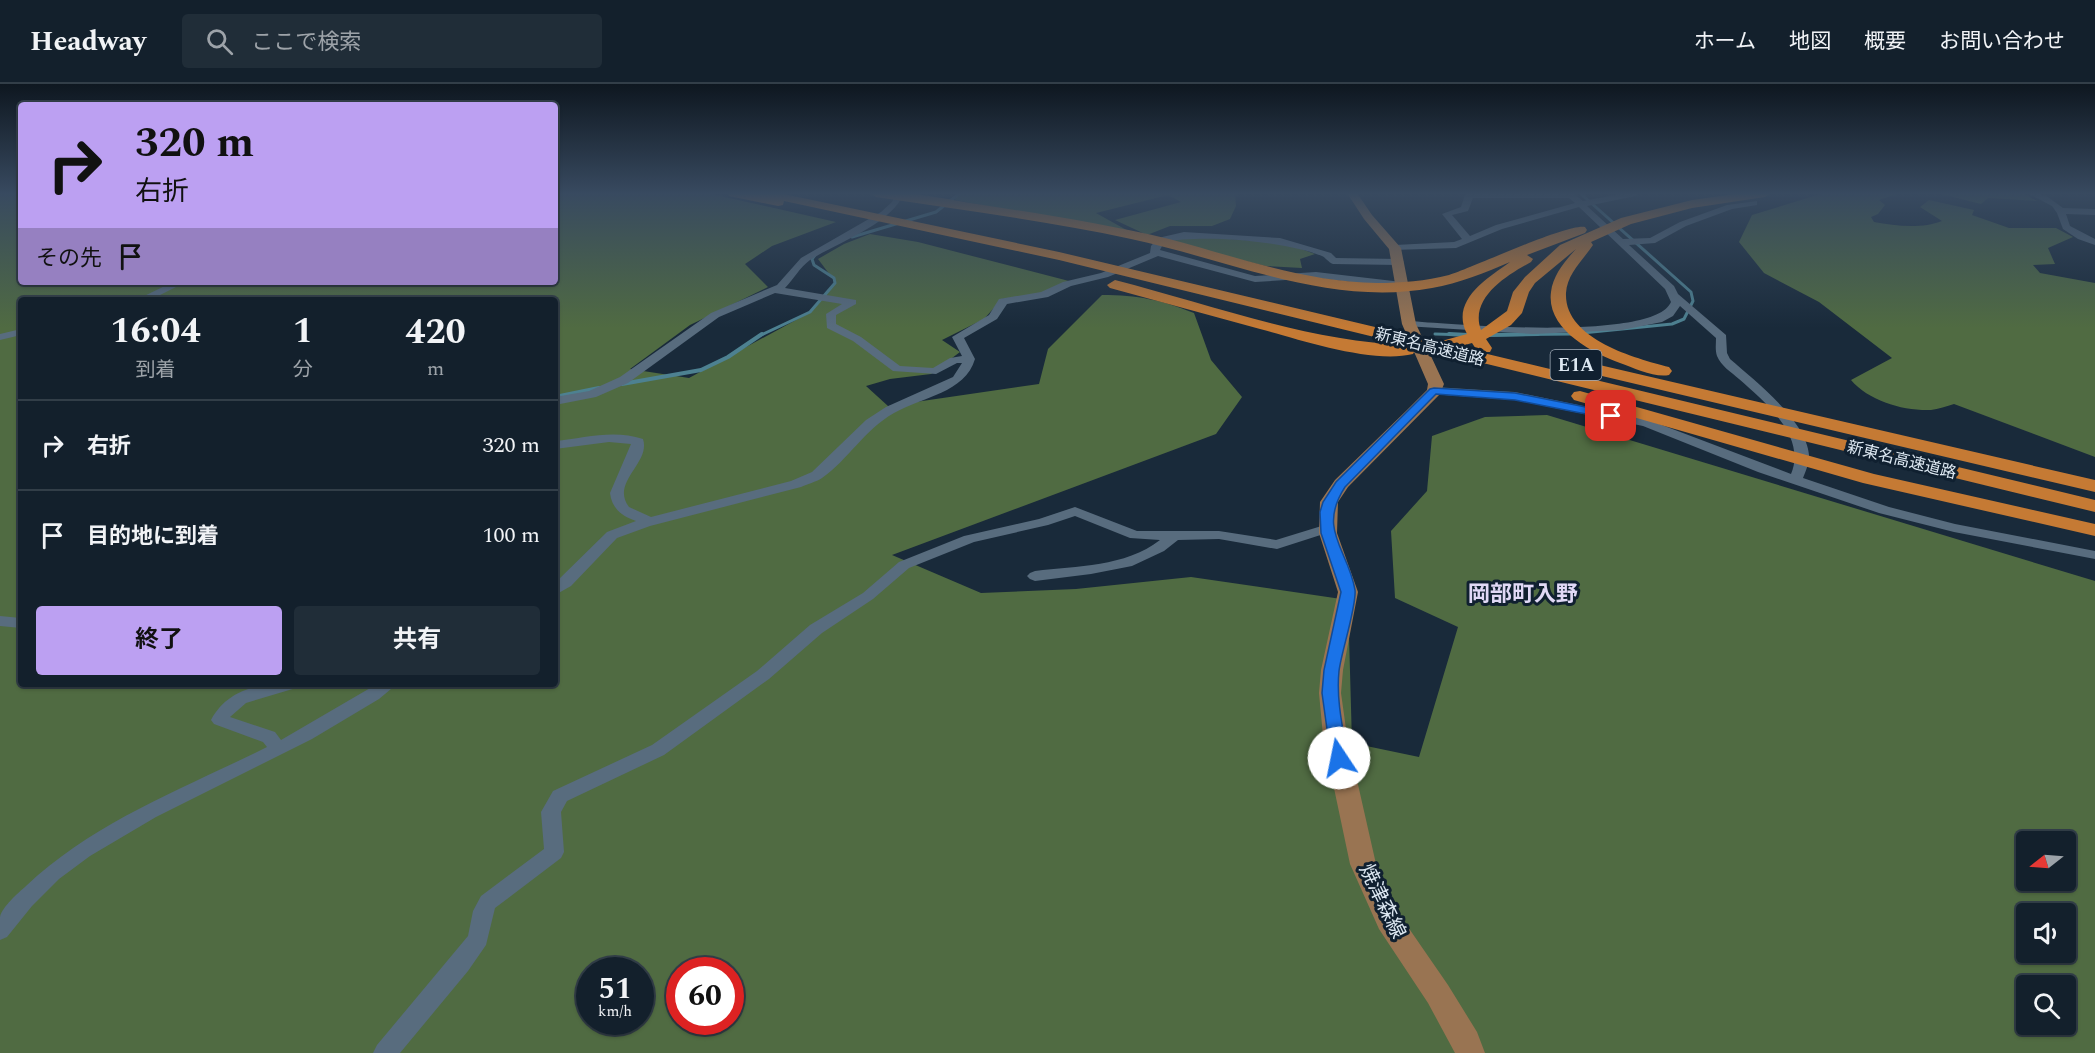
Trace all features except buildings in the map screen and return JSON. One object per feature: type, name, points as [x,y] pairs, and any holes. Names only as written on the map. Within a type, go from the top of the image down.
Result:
[{"type":"highway","points":[[940,238],[988,253],[1325,341],[1395,350],[1444,346],[1485,334],[1500,326],[1514,313],[1521,292],[1534,275],[1557,254],[1580,238]]},
{"type":"highway","name":"新東名高速道路","points":[[985,238],[1059,250],[2095,486]]},
{"type":"highway","name":"新東名高速道路","points":[[1019,238],[1059,250],[2095,506]]},
{"type":"highway","points":[[1142,238],[1327,282],[1400,287],[1448,280],[1555,238]]},
{"type":"highway","points":[[1575,238],[1518,263],[1477,297],[1469,308],[1475,336],[1487,352],[1526,376],[1560,389],[1680,426],[1870,479],[2095,530]]},
{"type":"highway","points":[[1586,238],[1566,267],[1560,286],[1559,303],[1565,321],[1582,338],[1610,353],[1643,366],[2095,473]]},
{"type":"main road","points":[[1384,238],[1397,255],[1409,324],[1434,375],[1436,384],[1434,391]]},
{"type":"main road","name":"焼津森線","points":[[1434,391],[1341,484],[1329,502],[1326,512],[1328,528],[1348,592],[1332,670],[1330,693],[1335,736],[1363,864],[1389,921],[1438,994],[1470,1053]]},
{"type":"street","points":[[558,400],[591,394],[624,380],[715,315],[775,290],[804,260],[839,238]]},
{"type":"street","points":[[558,588],[566,584],[612,535],[650,522],[796,484],[817,475],[870,423],[890,410],[957,380],[966,369],[969,359],[958,337],[993,317],[1003,301],[1044,295],[1068,284],[1104,275],[1148,259],[1155,252],[1161,240],[1166,238]]},
{"type":"street","points":[[1256,238],[1280,241],[1328,255],[1333,261],[1397,255],[1452,246],[1473,238]]},
{"type":"street","points":[[1617,238],[1670,288],[1675,296],[1722,337],[1721,353],[1725,361],[1785,417],[1803,452],[1800,470],[1795,480]]},
{"type":"street","points":[[1621,242],[1655,238]]},
{"type":"street","points":[[2082,238],[2095,251]]},
{"type":"street","points":[[1155,252],[1255,279],[1316,275],[1402,285]]},
{"type":"street","points":[[148,297],[175,285]]},
{"type":"street","points":[[775,290],[852,302],[831,314],[831,326],[857,339],[897,369],[925,372],[936,370],[954,360],[969,359]]},
{"type":"street","points":[[1409,324],[1535,333],[1645,324],[1666,316],[1674,306],[1675,296]]},
{"type":"street","points":[[0,337],[18,333]]},
{"type":"street","points":[[1434,391],[1515,396],[1646,423],[1795,480],[1884,510],[1936,524],[2095,555]]},
{"type":"street","points":[[558,445],[612,438],[631,438],[638,442],[639,450],[617,489],[619,504],[626,512],[650,522]]},
{"type":"street","points":[[385,1053],[460,964],[478,939],[483,912],[488,902],[554,852],[551,812],[560,796],[658,750],[763,675],[816,629],[868,596],[904,565],[969,539],[1043,522],[1075,511],[1135,535],[1219,535],[1276,545],[1328,528]]},
{"type":"street","points":[[1035,576],[1124,564],[1154,553],[1174,536]]},
{"type":"street","points":[[0,621],[18,623]]},
{"type":"street","points":[[278,687],[240,697],[223,711],[220,720],[269,737],[278,748]]},
{"type":"street","points":[[0,931],[38,887],[68,861],[109,831],[278,748],[341,715],[384,687]]},
{"type":"green space","points":[[0,238],[18,238],[18,285],[558,285],[558,238],[793,238],[772,246],[745,264],[768,287],[690,325],[630,369],[689,378],[807,314],[836,283],[818,259],[859,238],[895,238],[918,242],[1069,281],[1043,293],[1002,299],[984,319],[942,340],[960,352],[931,374],[890,379],[866,386],[888,406],[1039,384],[1048,349],[1102,295],[1149,299],[1194,313],[1211,360],[1242,397],[1216,434],[892,555],[981,593],[1076,589],[1191,577],[1348,600],[1352,743],[1419,757],[1458,627],[1395,598],[1391,531],[1427,491],[1432,436],[1485,417],[1547,415],[2095,581],[2095,1053],[0,1053]]},
{"type":"green space","points":[[1176,238],[1218,238],[1285,243],[1315,254],[1300,259],[1302,268],[1266,266],[1163,241]]},
{"type":"green space","points":[[1741,238],[2070,238],[2048,248],[2055,264],[2033,265],[2040,273],[2095,283],[2095,457],[1954,404],[1931,410],[1909,409],[1867,394],[1851,380],[1892,358],[1819,302],[1764,273],[1739,242]]},
{"type":"waterway","points":[[1582,333],[1672,324],[1684,319],[1693,301],[1691,292],[1631,238]]},
{"type":"waterway","points":[[759,336],[810,312],[835,283],[834,278],[814,265],[812,259],[815,255]]},
{"type":"waterway","points":[[1435,334],[1468,335],[1449,334]]},
{"type":"waterway","points":[[1538,334],[1489,335],[1573,334]]},
{"type":"waterway","points":[[622,384],[701,370],[728,357],[759,336]]},
{"type":"waterway","points":[[558,396],[599,388]]},
{"type":"district","name":"岡部町入野","points":[[1523,593]]},
{"type":"route","points":[[1339,758],[1330,693],[1332,670],[1348,603],[1348,592],[1328,533],[1326,512],[1329,502],[1341,484],[1434,391],[1515,396],[1611,416]]}]
